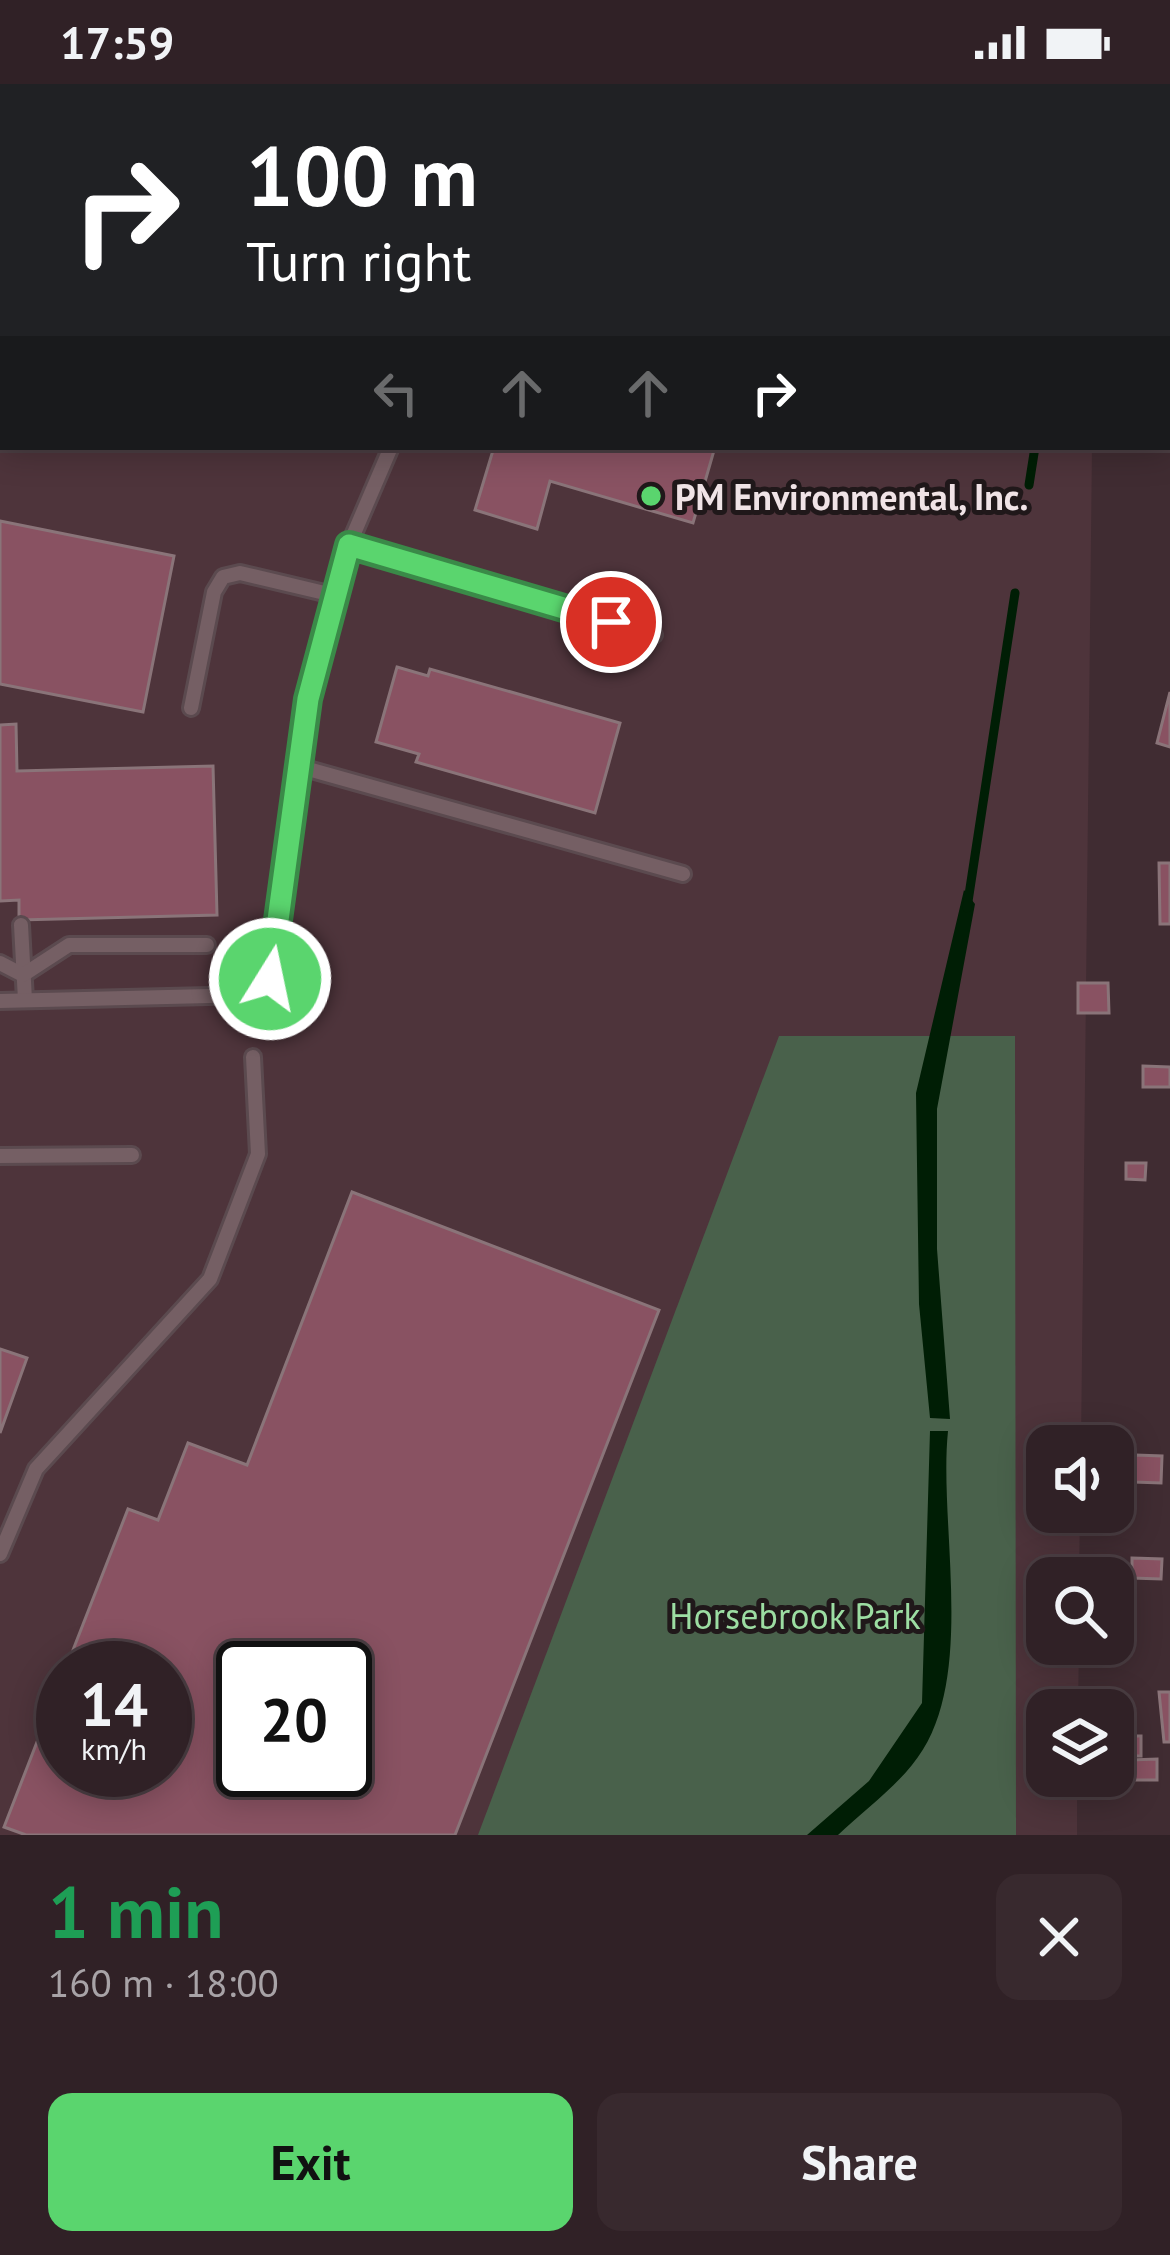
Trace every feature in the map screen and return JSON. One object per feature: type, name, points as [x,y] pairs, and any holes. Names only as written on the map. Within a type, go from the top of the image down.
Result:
[{"type":"lane","points":[[0,1001],[251,995],[270,979],[308,699],[349,545],[390,450]]},
{"type":"lane","points":[[349,545],[654,635]]},
{"type":"lane","points":[[191,709],[214,592],[223,577],[240,573],[333,595]]},
{"type":"lane","points":[[301,767],[683,874]]},
{"type":"lane","points":[[21,925],[25,1000]]},
{"type":"lane","points":[[23,975],[69,945],[208,945]]},
{"type":"lane","points":[[0,963],[23,975]]},
{"type":"lane","points":[[0,1554],[36,1469],[210,1279],[258,1154],[253,1058]]},
{"type":"lane","points":[[0,1156],[132,1155]]},
{"type":"shaded area","points":[[0,450],[1092,450],[1081,1425],[1026,1425],[1026,1533],[1080,1533],[1079,1557],[1026,1557],[1026,1665],[1079,1665],[1078,1689],[1026,1689],[1026,1797],[1077,1797],[1077,1835],[0,1835]]},
{"type":"shaded area","points":[[964,890],[975,904],[937,1109],[937,1249],[950,1419],[930,1418],[919,1304],[916,1093]]},
{"type":"shaded area","points":[[930,1431],[948,1431],[951,1604],[944,1693],[932,1732],[895,1784],[838,1835],[807,1835],[869,1781],[922,1703]]},
{"type":"green space","name":"Horsebrook Park","points":[[779,1036],[1015,1036],[1016,1835],[478,1835]]},
{"type":"building","name":"PM Environmental, Inc.","points":[[493,450],[714,450],[693,523],[550,481],[537,529],[475,510]]},
{"type":"building","points":[[0,521],[174,556],[143,712],[0,684]]},
{"type":"building","points":[[397,667],[428,676],[430,669],[620,723],[595,813],[416,762],[419,754],[376,742]]},
{"type":"building","points":[[1170,692],[1170,747],[1157,743]]},
{"type":"building","points":[[16,724],[17,771],[213,766],[217,915],[19,920],[19,900],[0,901],[0,725]]},
{"type":"building","points":[[1159,863],[1170,863],[1170,924],[1160,924]]},
{"type":"building","points":[[1078,983],[1108,983],[1109,1013],[1078,1013]]},
{"type":"building","points":[[1143,1066],[1170,1067],[1170,1087],[1143,1087]]},
{"type":"building","points":[[1126,1163],[1146,1163],[1145,1180],[1126,1179]]},
{"type":"building","points":[[352,1192],[659,1310],[455,1835],[26,1835],[4,1827],[36,1745],[36,1797],[192,1797],[192,1641],[77,1641],[128,1509],[158,1520],[188,1443],[247,1465]]},
{"type":"building","points":[[0,1349],[27,1358],[0,1433]]},
{"type":"building","points":[[1135,1455],[1162,1456],[1161,1483],[1134,1482]]},
{"type":"building","points":[[1134,1558],[1162,1559],[1161,1579],[1134,1578]]},
{"type":"building","points":[[1159,1692],[1170,1692],[1170,1742],[1164,1742]]},
{"type":"building","points":[[1134,1736],[1141,1736],[1141,1756],[1134,1756]]},
{"type":"building","points":[[1157,1759],[1157,1780],[1134,1780],[1134,1760]]},
{"type":"waterway","points":[[1029,485],[1035,450]]},
{"type":"waterway","points":[[967,908],[1015,593]]},
{"type":"place","name":"PM Environmental, Inc.","points":[[651,496]]},
{"type":"route","points":[[270,979],[308,699],[349,545],[611,622]]}]
